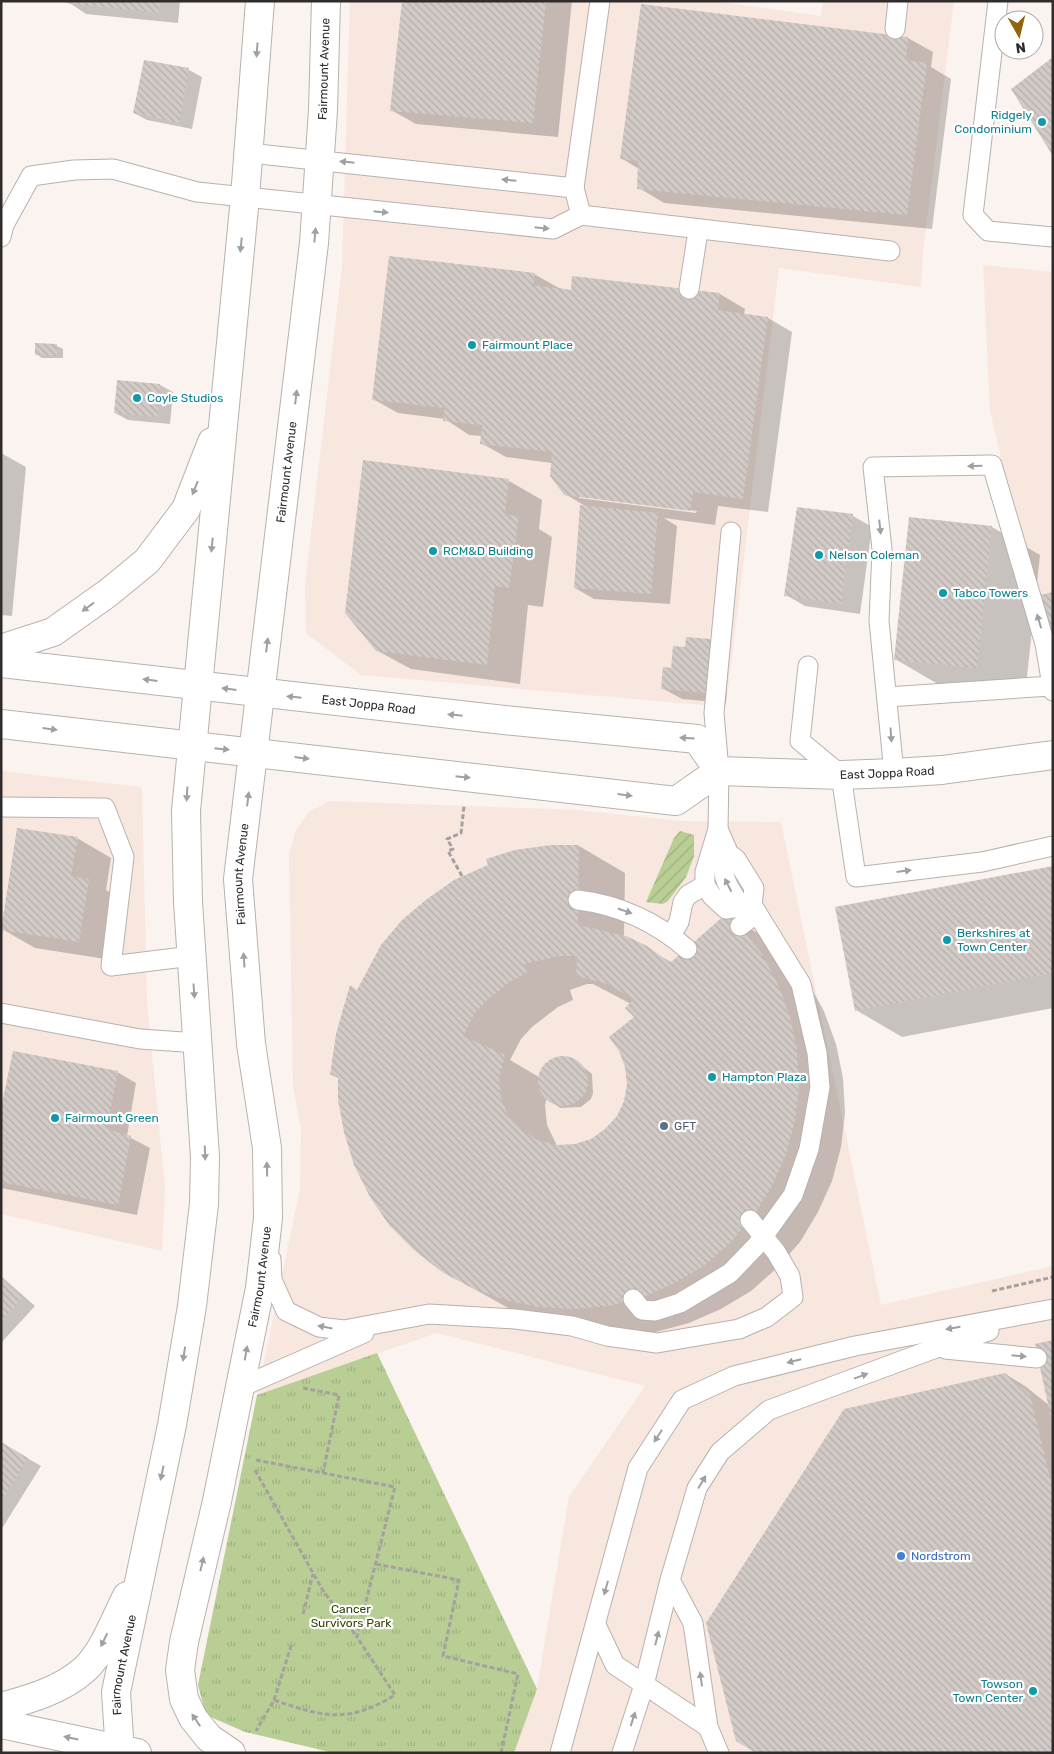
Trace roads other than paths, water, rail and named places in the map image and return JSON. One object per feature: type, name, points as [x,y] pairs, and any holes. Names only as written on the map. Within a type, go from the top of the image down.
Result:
[{"type":"main road","name":"Fairmount Avenue","points":[[126,1751],[116,1692],[177,1396],[192,1306],[204,1204],[205,1157],[192,956],[186,811],[245,197],[260,1]]},
{"type":"main road","points":[[320,1],[325,31]]},
{"type":"main road","name":"Fairmount Avenue","points":[[231,1753],[209,1738],[194,1718],[184,1699],[180,1670],[184,1642],[216,1501],[260,1288],[268,1218],[267,1148],[251,1044],[238,879],[317,206],[326,1]]},
{"type":"main road","points":[[1,650],[53,632],[108,593],[147,561],[186,509],[190,500],[211,447],[230,357]]},
{"type":"main road","name":"East Joppa Road","points":[[1,663],[260,693],[697,739],[719,771],[841,775],[894,773],[942,770],[1053,755]]},
{"type":"main road","points":[[1,724],[676,801],[719,771]]},
{"type":"main road","points":[[1,1707],[42,1696],[85,1669],[98,1653],[143,1566]]},
{"type":"main road","points":[[1,1724],[126,1751]]},
{"type":"lane","points":[[581,215],[574,188],[600,1]]},
{"type":"lane","points":[[895,29],[898,1]]},
{"type":"lane","points":[[998,1],[973,215],[988,231],[1053,237]]},
{"type":"lane","points":[[249,153],[320,159],[574,188]]},
{"type":"lane","points":[[1,237],[4,225],[31,176],[74,170],[113,168],[197,192],[317,206],[553,229],[581,215],[698,231],[890,251]]},
{"type":"lane","points":[[689,289],[698,231]]},
{"type":"lane","points":[[887,696],[1052,688],[1045,644],[992,465],[873,466],[882,549],[879,621],[894,773]]},
{"type":"lane","points":[[731,532],[714,713],[719,771],[718,829],[705,872],[705,885],[712,896],[726,909],[754,909]]},
{"type":"lane","points":[[808,666],[800,741],[841,775],[856,877],[982,862],[1053,846]]},
{"type":"lane","points":[[1,807],[105,808],[124,857],[111,966],[192,956]]},
{"type":"lane","points":[[633,1299],[642,1310],[655,1311],[680,1303],[730,1273],[757,1245],[793,1195],[809,1149],[820,1087],[817,1052],[801,984],[754,909],[754,888],[736,859],[730,854],[718,829]]},
{"type":"lane","points":[[671,935],[679,922],[683,902],[688,895],[705,885]]},
{"type":"lane","points":[[578,900],[630,912],[671,935],[687,949]]},
{"type":"lane","points":[[740,926],[754,909]]},
{"type":"lane","points":[[1,1013],[140,1039],[198,1043]]},
{"type":"lane","points":[[268,1218],[272,1280],[286,1311],[319,1326],[344,1330],[430,1314],[515,1319],[572,1326],[607,1336],[657,1343],[739,1329],[767,1318],[793,1296],[790,1276],[776,1252],[750,1220]]},
{"type":"lane","points":[[622,1753],[644,1685],[670,1580],[698,1488],[720,1452],[769,1410],[936,1348],[1053,1310]]},
{"type":"lane","points":[[560,1753],[638,1468],[682,1400],[734,1376],[854,1346],[1053,1310]]},
{"type":"lane","points":[[240,1388],[390,1322]]},
{"type":"lane","points":[[936,1348],[1038,1358]]},
{"type":"lane","points":[[670,1580],[693,1623],[708,1727],[719,1753]]},
{"type":"lane","points":[[596,1625],[615,1664],[708,1727]]},
{"type":"place","name":"Ridgely Condominium","points":[[1042,122]]},
{"type":"place","name":"Fairmount Place","points":[[472,345]]},
{"type":"place","name":"Coyle Studios","points":[[137,398]]},
{"type":"place","name":"RCM&D Building","points":[[433,551]]},
{"type":"place","name":"Nelson Coleman","points":[[819,555]]},
{"type":"place","name":"Tabco Towers","points":[[943,593]]},
{"type":"place","name":"Berkshires at Town Center","points":[[947,940]]},
{"type":"place","name":"Hampton Plaza","points":[[712,1077]]},
{"type":"place","name":"Fairmount Green","points":[[55,1118]]},
{"type":"place","name":"GFT","points":[[664,1126]]},
{"type":"place","name":"Nordstrom","points":[[901,1556]]},
{"type":"place","name":"Towson Town Center","points":[[1033,1691]]},
{"type":"park label","name":"Cancer Survivors Park","points":[[351,1616]]}]
